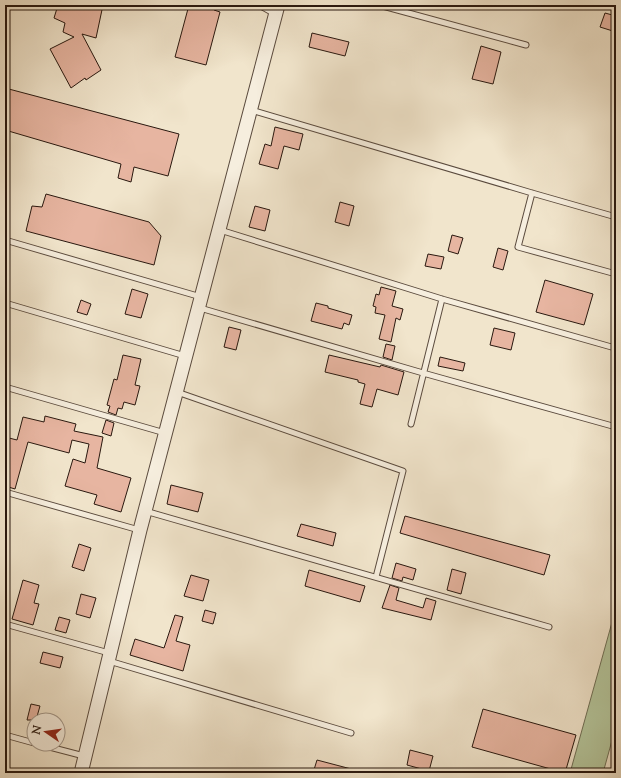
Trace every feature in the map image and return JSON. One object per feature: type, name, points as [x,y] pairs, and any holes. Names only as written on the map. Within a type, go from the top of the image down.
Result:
[{"type":"street","points":[[81,773],[140,530],[277,10]]},
{"type":"lane","points":[[259,5],[277,10]]},
{"type":"lane","points":[[379,5],[526,45]]},
{"type":"lane","points":[[251,110],[616,217]]},
{"type":"lane","points":[[532,193],[518,247],[616,274]]},
{"type":"lane","points":[[219,230],[442,299],[615,348]]},
{"type":"lane","points":[[5,240],[423,373],[616,427]]},
{"type":"lane","points":[[411,424],[442,299]]},
{"type":"lane","points":[[5,303],[186,357]]},
{"type":"lane","points":[[5,387],[166,434]]},
{"type":"lane","points":[[177,392],[403,471],[376,577]]},
{"type":"lane","points":[[5,492],[140,530]]},
{"type":"lane","points":[[145,511],[549,627]]},
{"type":"lane","points":[[5,624],[351,733]]},
{"type":"lane","points":[[5,735],[26,741]]},
{"type":"lane","points":[[66,751],[84,756]]},
{"type":"green space","points":[[616,608],[616,726],[603,773],[570,773]]},
{"type":"building","points":[[58,5],[103,5],[96,38],[82,34],[101,70],[86,80],[85,78],[71,88],[50,49],[74,37],[63,32],[65,23],[54,18]]},
{"type":"building","points":[[189,5],[201,7],[202,5],[214,5],[214,10],[220,12],[206,65],[175,57]]},
{"type":"building","points":[[605,13],[616,16],[616,32],[600,27]]},
{"type":"building","points":[[312,33],[349,42],[345,56],[309,47]]},
{"type":"building","points":[[481,46],[501,52],[493,84],[472,79]]},
{"type":"building","points":[[5,88],[179,134],[168,176],[134,167],[131,182],[118,178],[121,164],[5,130]]},
{"type":"building","points":[[275,127],[303,134],[299,150],[284,146],[278,169],[259,164],[265,144],[271,146]]},
{"type":"building","points":[[46,194],[149,222],[161,236],[154,265],[26,231],[32,206],[42,207]]},
{"type":"building","points":[[340,202],[354,206],[349,226],[335,222]]},
{"type":"building","points":[[255,206],[270,210],[265,231],[249,227]]},
{"type":"building","points":[[452,235],[463,238],[458,254],[448,251]]},
{"type":"building","points":[[498,248],[508,251],[503,270],[493,267]]},
{"type":"building","points":[[428,254],[444,257],[441,269],[425,266]]},
{"type":"building","points":[[545,280],[593,294],[584,325],[536,312]]},
{"type":"building","points":[[381,287],[396,291],[392,306],[403,309],[400,320],[396,318],[391,342],[379,339],[385,315],[375,313],[376,307],[373,306],[376,294],[379,295]]},
{"type":"building","points":[[132,289],[148,294],[141,318],[125,314]]},
{"type":"building","points":[[81,300],[91,304],[87,315],[77,312]]},
{"type":"building","points":[[316,303],[352,315],[349,325],[344,323],[342,329],[311,321]]},
{"type":"building","points":[[229,327],[241,330],[236,350],[224,347]]},
{"type":"building","points":[[494,328],[515,333],[511,350],[490,345]]},
{"type":"building","points":[[386,344],[395,346],[392,360],[383,357]]},
{"type":"building","points":[[123,355],[141,359],[135,385],[140,386],[135,405],[124,402],[122,409],[118,408],[116,415],[108,412],[110,406],[107,405],[114,379],[117,380]]},
{"type":"building","points":[[329,355],[380,367],[381,365],[404,372],[398,395],[377,389],[372,407],[360,404],[365,384],[358,382],[358,380],[325,372]]},
{"type":"building","points":[[440,357],[465,363],[463,371],[438,366]]},
{"type":"building","points":[[45,416],[76,424],[74,431],[103,437],[97,468],[131,478],[121,512],[94,504],[97,495],[65,486],[73,459],[85,463],[89,444],[72,440],[69,453],[28,442],[15,489],[5,486],[5,437],[17,440],[23,417],[44,422]]},
{"type":"building","points":[[106,420],[114,423],[111,436],[102,433]]},
{"type":"building","points":[[171,485],[203,493],[198,512],[167,504]]},
{"type":"building","points":[[405,516],[550,555],[544,575],[400,533]]},
{"type":"building","points":[[301,524],[336,533],[333,546],[297,536]]},
{"type":"building","points":[[79,544],[91,548],[84,571],[72,567]]},
{"type":"building","points":[[396,563],[416,569],[413,580],[403,577],[402,581],[392,578]]},
{"type":"building","points":[[452,569],[466,573],[461,594],[447,590]]},
{"type":"building","points":[[309,570],[365,586],[360,602],[305,586]]},
{"type":"building","points":[[191,575],[209,580],[203,601],[184,596]]},
{"type":"building","points":[[23,580],[39,585],[34,603],[39,604],[33,625],[12,619]]},
{"type":"building","points":[[390,585],[399,588],[396,600],[423,608],[426,598],[436,601],[431,620],[382,608]]},
{"type":"building","points":[[81,594],[96,598],[90,618],[76,614]]},
{"type":"building","points":[[205,610],[216,613],[213,624],[202,621]]},
{"type":"building","points":[[175,615],[183,617],[176,641],[190,645],[183,671],[130,655],[135,639],[164,648]]},
{"type":"building","points":[[59,617],[70,620],[66,633],[55,630]]},
{"type":"building","points":[[43,652],[63,657],[60,668],[40,663]]},
{"type":"building","points":[[31,704],[40,706],[38,712],[29,712]]},
{"type":"building","points":[[483,709],[576,735],[565,773],[472,747]]},
{"type":"building","points":[[410,750],[433,756],[429,771],[407,765]]},
{"type":"building","points":[[317,760],[355,770],[354,773],[313,773]]}]
